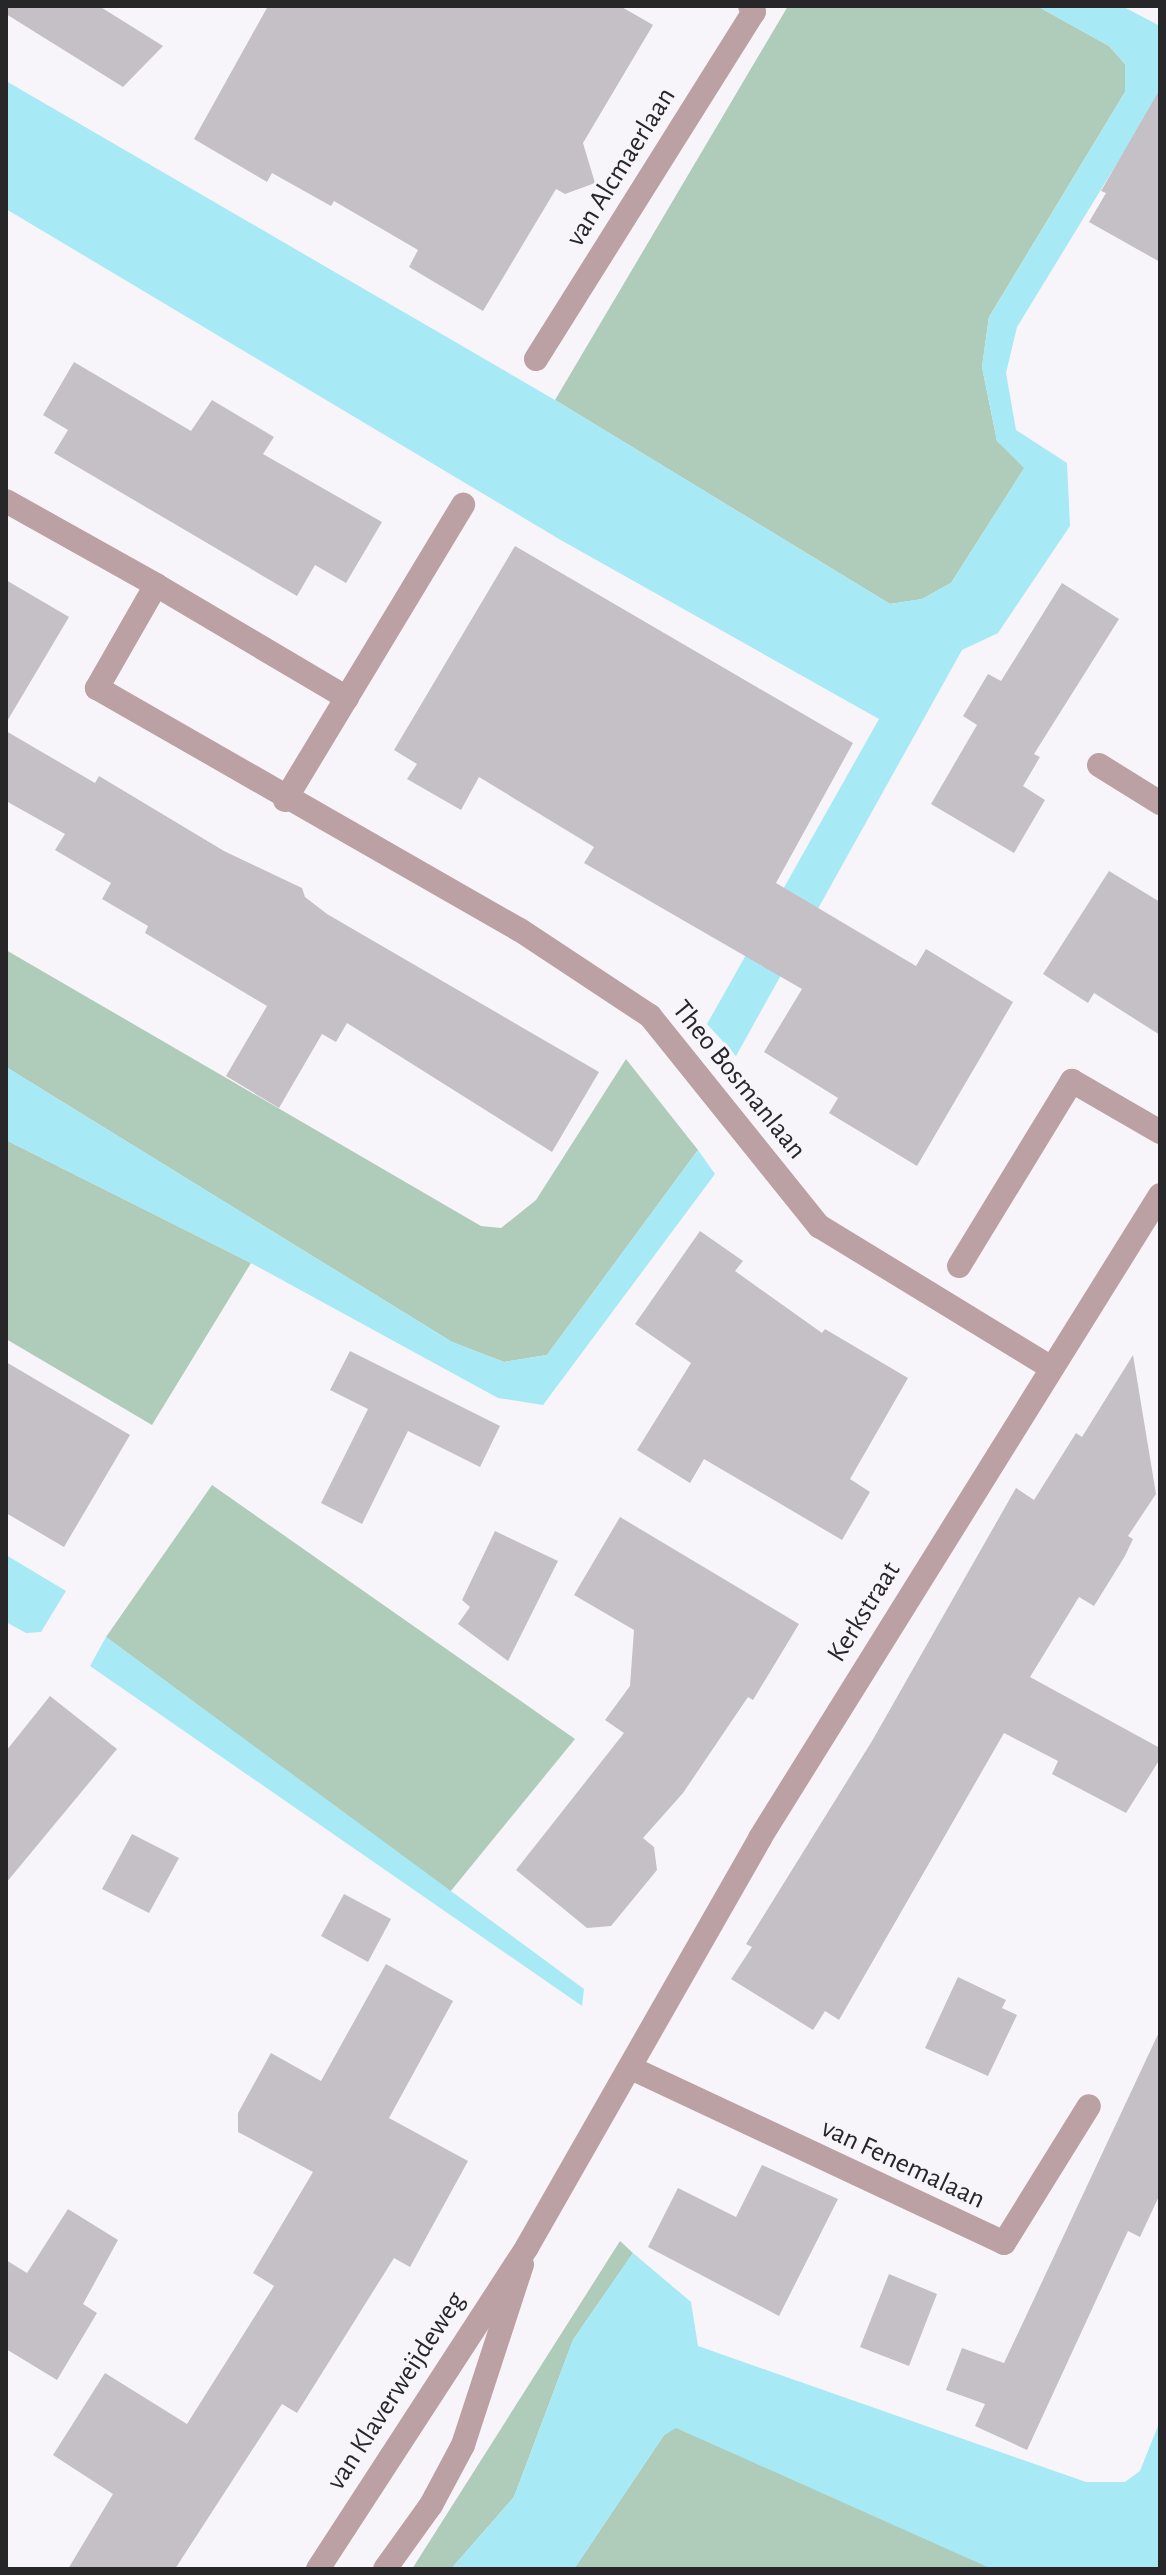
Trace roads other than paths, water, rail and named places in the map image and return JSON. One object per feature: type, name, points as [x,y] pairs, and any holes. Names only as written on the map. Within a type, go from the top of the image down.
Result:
[{"type":"street","name":"van Alcmaerlaan","points":[[536,359],[754,12],[750,6]]},
{"type":"street","points":[[6,501],[347,698]]},
{"type":"street","points":[[285,800],[463,505]]},
{"type":"street","name":"Theo Bosmanlaan","points":[[156,585],[97,688],[285,800],[520,930],[650,1016],[819,1226],[1050,1367]]},
{"type":"street","points":[[1099,765],[1160,803]]},
{"type":"street","points":[[959,1266],[1072,1081],[1160,1132]]},
{"type":"street","name":"Kerkstraat","points":[[631,2068],[760,1838],[1050,1367],[1160,1195]]},
{"type":"street","name":"van Fenemalaan","points":[[631,2068],[1004,2243],[1089,2106]]},
{"type":"street","name":"van Klaverweijdeweg","points":[[318,2569],[527,2247],[631,2068]]},
{"type":"street","name":"van Klaverweijdeweg","points":[[385,2569],[431,2505],[463,2445],[527,2247]]},
{"type":"water","points":[[1037,6],[1122,6],[1160,26],[1160,93],[1017,327],[1006,373],[1016,430],[1067,463],[1070,526],[998,633],[962,650],[736,1056],[707,1024],[879,719],[559,539],[6,209],[6,81],[555,400],[890,604],[922,599],[951,583],[1024,468],[997,441],[982,367],[989,317],[1125,92],[1125,64],[1109,46]]},
{"type":"water","points":[[6,1067],[452,1342],[504,1362],[547,1355],[698,1150],[715,1174],[543,1405],[498,1398],[251,1263],[6,1140]]},
{"type":"water","points":[[6,1555],[66,1591],[41,1632],[26,1633],[6,1622]]},
{"type":"water","points":[[106,1637],[584,1989],[582,2006],[90,1666]]},
{"type":"water","points":[[633,2253],[691,2302],[698,2346],[1086,2482],[1125,2482],[1140,2471],[1160,2421],[1160,2569],[992,2569],[676,2428],[664,2435],[574,2569],[451,2569],[514,2497],[573,2340]]}]
